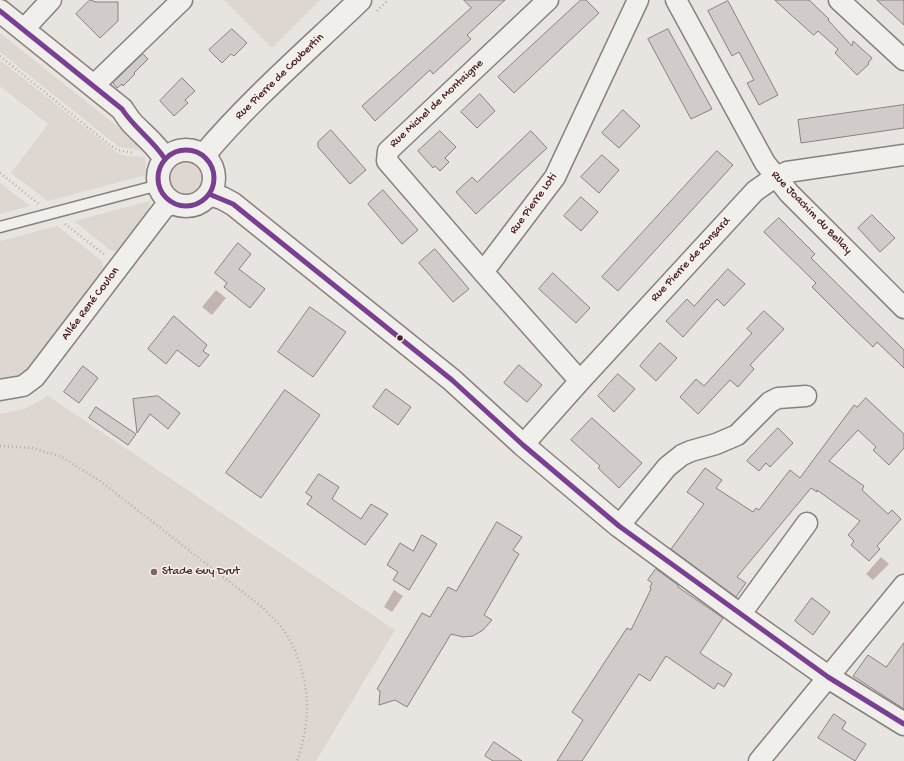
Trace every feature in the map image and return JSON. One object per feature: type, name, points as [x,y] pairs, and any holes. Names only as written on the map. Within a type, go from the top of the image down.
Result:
[{"type":"street","points":[[24,29],[51,0]]},
{"type":"street","points":[[93,86],[182,0]]},
{"type":"street","name":"Rue Pierre de Coubertin","points":[[203,156],[252,105],[360,0]]},
{"type":"street","name":"Rue Michel de Montaigne","points":[[483,272],[388,161],[388,150],[548,0]]},
{"type":"street","name":"Rue Pierre Loti","points":[[483,272],[555,178],[638,0]]},
{"type":"street","name":"Rue Joachim du Bellay","points":[[676,0],[734,109],[765,163],[775,177],[904,308]]},
{"type":"street","points":[[839,0],[904,60]]},
{"type":"street","points":[[0,11],[122,109],[134,126],[148,136],[165,160]]},
{"type":"street","points":[[0,27],[116,121],[134,126]]},
{"type":"street","points":[[184,150],[195,152],[203,156],[209,162],[214,177],[213,186],[209,194],[202,202],[192,206],[182,206],[172,203],[164,195],[159,185],[158,176],[160,167],[165,160],[174,153],[184,150]]},
{"type":"street","name":"Rue Pierre de Ronsard","points":[[523,445],[755,191],[775,177],[803,168],[904,155]]},
{"type":"street","points":[[209,194],[222,198],[232,204],[452,380],[523,445],[619,526],[740,615],[828,677],[904,724]]},
{"type":"street","name":"Allée René Coulon","points":[[0,390],[23,386],[35,377],[164,208],[172,203]]},
{"type":"street","points":[[483,272],[580,381]]},
{"type":"street","points":[[619,526],[674,460],[691,451],[716,444],[737,435],[770,402],[778,398],[806,396]]},
{"type":"street","points":[[740,615],[807,523]]},
{"type":"street","points":[[759,761],[904,585]]},
{"type":"lane","points":[[0,227],[159,185]]},
{"type":"path","points":[[0,56],[111,146],[125,152],[137,153]]},
{"type":"path","points":[[0,446],[32,448],[62,457],[100,481],[262,607],[284,631],[302,668],[308,706],[305,739],[297,761]]},
{"type":"shaded area","points":[[224,0],[320,0],[272,48]]},
{"type":"shaded area","points":[[0,33],[113,123],[139,141],[137,145],[140,150],[119,147],[0,52]]},
{"type":"shaded area","points":[[0,60],[116,152],[122,155],[145,157],[146,175],[48,201],[11,173],[48,124],[0,86]]},
{"type":"shaded area","points":[[189,162],[198,167],[202,172],[202,186],[198,191],[193,195],[183,196],[179,195],[170,186],[169,176],[170,172],[179,163]]},
{"type":"shaded area","points":[[0,183],[30,206],[0,214]]},
{"type":"shaded area","points":[[150,201],[148,210],[116,251],[110,250],[74,221]]},
{"type":"shaded area","points":[[57,226],[102,261],[104,269],[101,279],[29,372],[0,381],[0,241]]},
{"type":"shaded area","points":[[216,290],[226,298],[212,315],[202,307]]},
{"type":"shaded area","name":"Stade Guy Drut","points":[[48,396],[395,630],[316,761],[0,761],[0,414],[27,408]]},
{"type":"shaded area","points":[[881,557],[889,564],[873,580],[866,574]]},
{"type":"shaded area","points":[[394,590],[403,596],[392,612],[384,607]]},
{"type":"building","points":[[90,0],[96,2],[118,2],[118,21],[100,38],[76,14]]},
{"type":"building","points":[[464,0],[505,0],[467,35],[471,39],[433,74],[430,70],[375,121],[362,106],[471,8]]},
{"type":"building","points":[[581,0],[586,0],[599,13],[514,93],[498,77]]},
{"type":"building","points":[[775,0],[809,0],[829,19],[828,20],[852,46],[853,41],[872,58],[868,63],[869,64],[857,75],[835,53],[838,49],[818,31],[814,35]]},
{"type":"building","points":[[877,0],[904,0],[904,25],[890,12]]},
{"type":"building","points":[[728,1],[778,95],[759,105],[747,83],[754,80],[739,52],[732,56],[708,11]]},
{"type":"building","points":[[232,29],[247,43],[234,56],[231,54],[222,63],[209,50]]},
{"type":"building","points":[[668,29],[712,109],[691,119],[648,39]]},
{"type":"building","points":[[143,54],[148,59],[123,86],[122,84],[117,88],[113,83]]},
{"type":"building","points":[[182,78],[195,91],[185,100],[188,103],[174,116],[160,101]]},
{"type":"building","points":[[480,94],[495,111],[477,128],[461,112]]},
{"type":"building","points":[[904,105],[904,128],[801,143],[798,120]]},
{"type":"building","points":[[623,110],[640,126],[619,148],[602,133]]},
{"type":"building","points":[[331,130],[366,170],[350,184],[318,147],[318,142]]},
{"type":"building","points":[[440,131],[456,147],[445,158],[449,162],[440,171],[435,166],[433,168],[418,151]]},
{"type":"building","points":[[531,131],[547,148],[476,214],[456,192],[472,177],[477,182]]},
{"type":"building","points":[[717,151],[733,165],[618,291],[602,277]]},
{"type":"building","points":[[602,155],[619,170],[599,193],[581,177]]},
{"type":"building","points":[[383,190],[418,230],[402,244],[368,204]]},
{"type":"building","points":[[581,197],[598,212],[581,231],[564,216]]},
{"type":"building","points":[[872,215],[895,238],[880,252],[858,228]]},
{"type":"building","points":[[779,218],[815,254],[811,258],[904,350],[904,368],[877,342],[873,347],[849,324],[812,287],[816,283],[764,232]]},
{"type":"building","points":[[238,243],[251,254],[239,269],[265,289],[250,308],[224,287],[227,283],[215,273]]},
{"type":"building","points":[[435,249],[469,289],[453,302],[419,263]]},
{"type":"building","points":[[728,269],[745,284],[724,306],[717,299],[683,337],[666,321],[687,299],[694,306]]},
{"type":"building","points":[[553,273],[590,308],[576,323],[539,289]]},
{"type":"building","points":[[310,307],[346,332],[313,377],[278,352]]},
{"type":"building","points":[[764,311],[784,329],[750,365],[754,369],[738,387],[730,380],[698,414],[680,397],[696,379],[704,386],[752,333],[747,329]]},
{"type":"building","points":[[174,316],[207,345],[203,351],[209,355],[199,367],[177,350],[166,364],[148,349]]},
{"type":"building","points":[[660,343],[677,358],[656,381],[640,366]]},
{"type":"building","points":[[519,365],[542,385],[527,402],[504,383]]},
{"type":"building","points":[[83,366],[98,378],[79,403],[64,392]]},
{"type":"building","points":[[618,374],[635,389],[614,412],[598,396]]},
{"type":"building","points":[[386,389],[411,407],[398,425],[373,407]]},
{"type":"building","points":[[285,390],[320,415],[261,498],[226,473]]},
{"type":"building","points":[[158,396],[180,413],[168,429],[150,414],[137,433],[133,399]]},
{"type":"building","points":[[866,398],[904,434],[904,448],[889,465],[873,450],[876,447],[858,430],[829,461],[864,486],[862,490],[888,514],[892,510],[901,519],[877,546],[880,549],[869,561],[851,545],[854,541],[848,535],[860,521],[817,490],[817,492],[811,488],[737,577],[746,583],[736,597],[671,549],[704,504],[687,492],[705,468],[722,480],[716,488],[753,512],[756,508],[759,510],[790,470],[800,478],[854,405],[857,407]]},
{"type":"building","points":[[96,407],[136,434],[128,445],[89,418]]},
{"type":"building","points":[[592,418],[642,463],[619,488],[598,468],[600,466],[571,440]]},
{"type":"building","points":[[778,428],[793,443],[770,467],[766,463],[759,471],[747,461]]},
{"type":"building","points":[[319,474],[339,487],[332,499],[361,519],[371,504],[388,514],[365,545],[307,504],[312,497],[306,493]]},
{"type":"building","points":[[497,522],[522,537],[513,550],[519,554],[484,615],[492,620],[483,630],[473,636],[463,637],[451,634],[407,707],[395,700],[379,705],[380,691],[377,689],[422,613],[430,617],[448,587],[456,591]]},
{"type":"building","points":[[422,535],[437,544],[409,590],[393,580],[398,572],[387,565],[400,543],[413,551]]},
{"type":"building","points":[[656,569],[678,585],[678,587],[723,618],[700,653],[732,674],[724,687],[718,683],[714,689],[666,656],[650,681],[639,674],[582,761],[557,761],[583,720],[572,712],[627,628],[631,630],[651,589],[650,587],[652,583],[648,580]]},
{"type":"building","points":[[812,598],[830,612],[813,635],[795,621]]},
{"type":"building","points":[[904,643],[904,709],[853,676],[868,655],[886,667]]},
{"type":"building","points":[[834,714],[846,722],[842,729],[866,744],[855,761],[818,738]]},
{"type":"building","points":[[494,742],[522,761],[493,761],[485,756]]},
{"type":"transit line","points":[[0,11],[122,109],[165,159]]},
{"type":"transit line","points":[[186,150],[197,152],[206,158],[212,167],[214,178],[212,189],[206,198],[197,204],[186,206],[175,204],[166,198],[160,189],[158,178],[160,167],[166,158],[175,152],[186,150]]},
{"type":"transit line","points":[[209,194],[233,204],[452,380],[523,445],[619,526],[828,677],[904,724]]},
{"type":"place","name":"Stade Guy Drut","points":[[154,572]]}]
